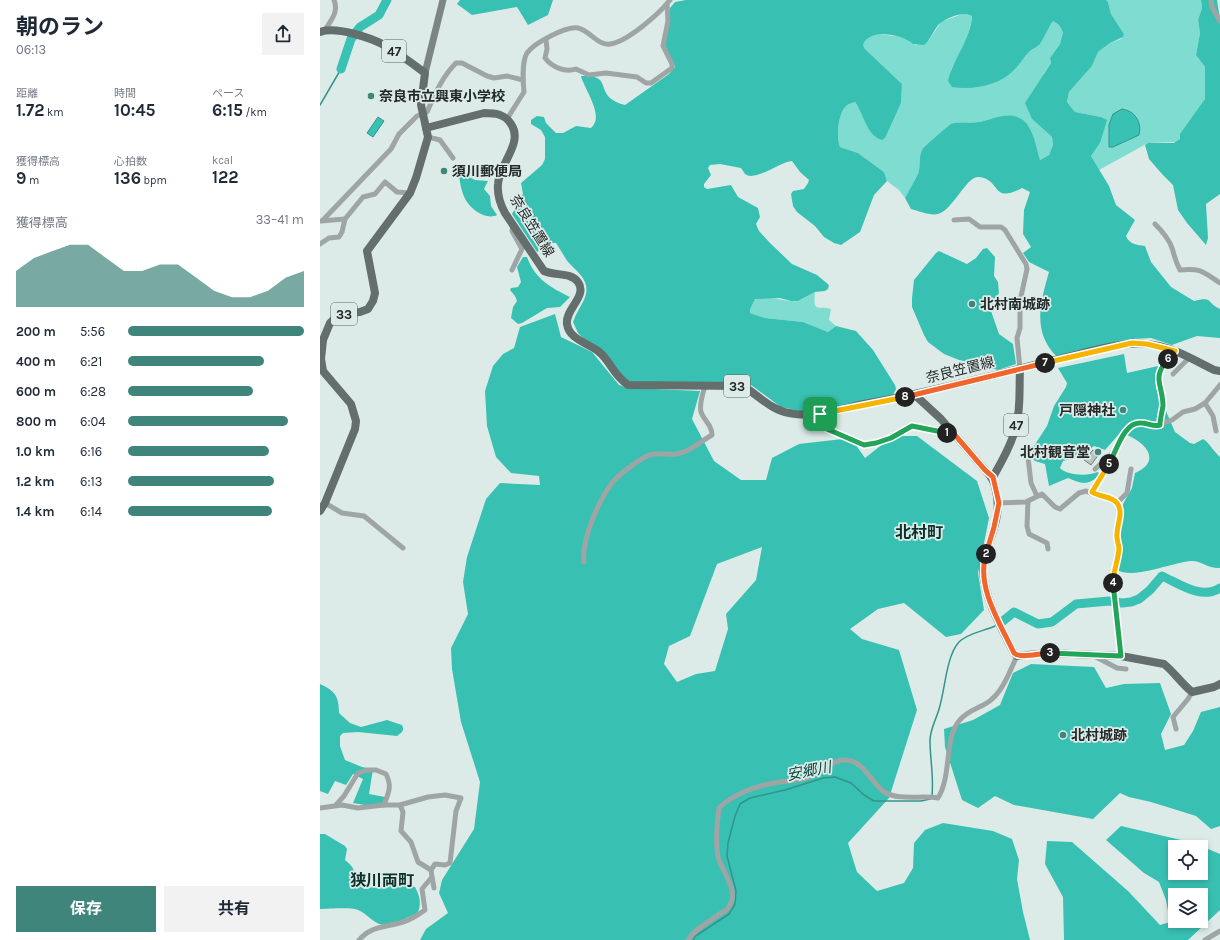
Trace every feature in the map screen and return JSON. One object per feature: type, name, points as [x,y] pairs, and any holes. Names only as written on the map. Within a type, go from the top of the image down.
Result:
[{"type":"main road","points":[[443,0],[425,73],[421,105],[426,128],[484,113],[494,113],[507,118]]},
{"type":"main road","name":"47","points":[[322,31],[336,30],[350,33],[384,45],[425,73]]},
{"type":"main road","name":"奈良笠置線","points":[[507,118],[514,128],[515,135],[512,148],[500,173],[498,193],[500,203],[544,271],[550,274],[575,278],[578,282],[581,287],[581,292],[569,312],[567,325],[571,333],[579,340],[598,351],[607,360],[619,379],[628,385],[743,386],[754,392],[770,406],[788,413],[805,415],[820,414],[853,406],[915,395],[1132,343],[1147,344],[1175,351],[1214,370],[1220,371]]},
{"type":"main road","name":"33","points":[[320,511],[325,503],[355,429],[356,421],[351,404],[321,370],[323,340],[330,323],[337,316],[368,309],[373,301],[375,293],[368,251],[410,193],[428,137],[426,128]]},
{"type":"main road","name":"47","points":[[993,477],[1005,455],[1016,426],[1019,407],[1020,369]]},
{"type":"main road","points":[[915,395],[931,408],[985,470],[993,477],[999,503],[983,569],[985,586],[990,602],[1014,653],[1017,656],[1048,653],[1121,656],[1164,664],[1192,692],[1214,688],[1220,684]]},
{"type":"street","points":[[322,31],[335,14],[337,7],[334,0]]},
{"type":"street","points":[[1211,0],[1212,7],[1220,21]]},
{"type":"street","points":[[507,118],[524,92],[523,80],[527,54],[539,43],[573,28],[586,31],[607,45],[618,43],[637,30],[668,2]]},
{"type":"street","points":[[546,40],[547,49],[545,58],[549,63],[562,70],[570,71],[576,69],[589,75],[606,73],[638,77],[646,83],[651,83],[672,68],[672,64],[663,46],[668,21],[668,2]]},
{"type":"street","points":[[321,220],[391,149],[399,134],[417,116],[427,112],[439,85],[449,70],[456,63],[462,63],[494,78],[507,76],[523,80]]},
{"type":"street","points":[[428,137],[440,140],[453,158]]},
{"type":"street","points":[[320,244],[329,238],[339,237],[342,232],[345,219],[363,197],[375,194],[385,182],[397,192],[410,193]]},
{"type":"street","points":[[321,220],[345,219]]},
{"type":"street","points":[[954,220],[968,219],[980,227],[1001,227],[1005,230],[1026,264],[1027,269],[1020,301],[1020,328],[1016,338],[1020,369]]},
{"type":"street","points":[[1155,224],[1167,238],[1172,248],[1175,261],[1180,270],[1194,269],[1208,273],[1220,283]]},
{"type":"street","points":[[512,270],[522,249],[512,231],[513,225]]},
{"type":"street","points":[[1160,425],[1163,406],[1159,380],[1160,369],[1175,351]]},
{"type":"street","points":[[1173,374],[1189,358]]},
{"type":"street","points":[[1092,492],[1125,431],[1133,424],[1140,422],[1156,426],[1160,425],[1205,403],[1220,385]]},
{"type":"street","points":[[584,562],[583,547],[587,535],[606,492],[613,481],[636,463],[649,456],[663,453],[677,454],[686,452],[712,435],[712,428],[700,409],[705,386]]},
{"type":"street","points":[[1205,403],[1213,416],[1216,431]]},
{"type":"street","points":[[820,414],[827,429],[864,445],[891,438],[912,426],[955,435]]},
{"type":"street","points":[[1095,469],[1113,451],[1116,450]]},
{"type":"street","points":[[1028,457],[1031,483],[1038,496]]},
{"type":"street","points":[[1117,503],[1127,493],[1131,469]]},
{"type":"street","points":[[999,503],[1028,501],[1042,494],[1058,509],[1060,509],[1078,493],[1086,491],[1092,492],[1097,496],[1110,498],[1117,503],[1121,515],[1116,534],[1119,549],[1113,580],[1121,656]]},
{"type":"street","points":[[1028,501],[1029,534],[1047,543],[1048,549]]},
{"type":"street","points":[[325,503],[342,513],[364,516],[403,548]]},
{"type":"street","points":[[1091,655],[1117,668],[1126,669]]},
{"type":"street","points":[[688,940],[692,932],[728,908],[731,899],[730,884],[718,855],[717,836],[719,808],[724,803],[743,792],[760,787],[808,778],[838,761],[845,760],[850,760],[865,770],[884,792],[894,796],[938,798],[942,791],[953,733],[958,721],[968,712],[992,699],[1007,677],[1017,656]]},
{"type":"street","points":[[1176,729],[1173,717],[1192,692]]},
{"type":"street","points":[[336,805],[344,796],[358,773],[367,770],[376,770],[386,774],[390,782],[389,791],[384,805]]},
{"type":"street","points":[[320,808],[336,805],[358,808],[384,805],[400,806],[434,796],[445,795],[462,798],[456,811],[450,862],[445,865],[435,864],[431,870],[434,888]]},
{"type":"street","points":[[400,806],[403,812],[401,831],[411,842],[418,862],[431,870]]},
{"type":"street","points":[[359,940],[374,928],[404,922],[425,910],[422,889],[432,878]]},
{"type":"street","points":[[1205,940],[1220,932]]},
{"type":"shaded area","points":[[460,0],[553,0],[548,15],[528,25],[517,7],[472,15],[457,4]]},
{"type":"shaded area","points":[[686,0],[1106,0],[1108,2],[1111,14],[1124,34],[1123,37],[1110,43],[1098,52],[1092,66],[1069,92],[1067,102],[1075,112],[1101,117],[1107,120],[1100,143],[1091,156],[1109,186],[1116,205],[1135,220],[1126,236],[1127,239],[1134,244],[1145,246],[1151,262],[1171,287],[1194,301],[1205,299],[1220,309],[1220,338],[1197,336],[1172,345],[1151,338],[1133,339],[1057,357],[1044,338],[1040,317],[1043,295],[1049,272],[1029,262],[1023,253],[1031,247],[1023,234],[1024,210],[1030,192],[1022,188],[1005,194],[985,178],[978,177],[969,182],[949,207],[943,212],[932,214],[911,209],[905,198],[918,174],[922,150],[951,124],[976,123],[1007,115],[1018,117],[1030,128],[1040,160],[1049,155],[1053,145],[1052,137],[1032,119],[1025,103],[1051,63],[1050,58],[1060,44],[1063,32],[1059,25],[1053,21],[1039,45],[1029,52],[1009,75],[986,86],[960,88],[952,87],[948,81],[950,73],[969,33],[972,16],[969,14],[960,14],[950,17],[939,24],[924,45],[913,44],[908,40],[886,34],[872,36],[866,40],[863,45],[865,49],[902,84],[901,103],[885,138],[882,140],[872,134],[855,102],[846,106],[841,114],[838,132],[840,147],[858,153],[884,172],[887,181],[874,195],[860,232],[841,245],[824,237],[815,226],[797,212],[793,206],[791,194],[793,191],[804,189],[809,180],[800,172],[792,161],[761,174],[749,176],[745,174],[741,168],[720,164],[710,165],[708,168],[711,175],[704,184],[704,187],[707,189],[731,185],[738,197],[758,208],[760,217],[756,224],[759,231],[770,243],[792,264],[817,275],[829,285],[828,289],[825,291],[815,292],[798,301],[780,298],[755,299],[750,309],[750,313],[765,318],[803,322],[828,332],[836,326],[856,331],[873,350],[895,385],[896,389],[893,395],[805,412],[781,407],[751,385],[632,383],[620,376],[578,333],[573,322],[586,296],[586,285],[582,277],[568,262],[556,243],[549,243],[537,252],[512,214],[523,194],[521,183],[542,165],[545,159],[545,137],[541,130],[531,124],[531,120],[537,116],[544,117],[546,123],[556,133],[563,133],[576,126],[591,128],[595,123],[595,110],[581,76],[591,76],[597,78],[602,83],[607,95],[611,99],[625,105],[669,74],[675,67],[665,46],[670,8],[675,2]]},
{"type":"shaded area","points":[[1106,0],[1201,0],[1202,8],[1198,20],[1200,33],[1196,55],[1205,67],[1205,99],[1178,142],[1148,143],[1099,170],[1091,156],[1100,143],[1101,117],[1075,112],[1067,102],[1069,92],[1092,66],[1098,52],[1110,43],[1121,39],[1124,34],[1111,14],[1108,2]]},
{"type":"shaded area","points":[[1201,0],[1217,0],[1220,19],[1220,194],[1206,204],[1208,238],[1206,245],[1178,210],[1173,185],[1149,159],[1145,145],[1148,143],[1174,143],[1180,139],[1180,134],[1205,99],[1205,67],[1196,55],[1200,33],[1198,20],[1202,8]]},
{"type":"shaded area","points":[[962,14],[969,14],[972,16],[971,23],[964,44],[951,70],[1014,70],[1029,52],[1038,46],[1046,30],[1053,21],[1059,25],[1063,32],[1060,44],[1050,58],[1051,63],[1044,73],[1032,119],[1052,137],[1053,145],[1049,155],[1040,160],[1034,139],[1027,124],[1013,116],[1001,116],[976,123],[952,124],[922,150],[918,174],[905,198],[899,190],[887,181],[884,172],[858,153],[840,147],[838,132],[841,114],[846,106],[855,102],[859,108],[892,119],[901,103],[902,84],[865,49],[863,45],[869,37],[874,35],[890,35],[909,40],[916,45],[929,40],[941,22]]},
{"type":"shaded area","points":[[1122,109],[1131,112],[1136,118],[1140,130],[1139,135],[1113,147],[1109,147],[1109,125],[1113,114]]},
{"type":"shaded area","points":[[378,117],[384,121],[373,137],[367,133]]},
{"type":"shaded area","points":[[459,172],[475,180],[488,181],[484,189],[490,196],[491,206],[497,215],[489,216],[480,214],[470,205],[462,192]]},
{"type":"shaded area","points":[[987,248],[995,257],[994,276],[998,282],[999,293],[990,308],[999,334],[1013,344],[1016,364],[998,370],[959,360],[944,354],[928,342],[912,307],[914,280],[936,253],[939,251],[967,264],[976,258],[983,249]]},
{"type":"shaded area","points":[[523,257],[527,257],[534,271],[544,282],[570,297],[560,307],[547,308],[518,324],[511,318],[513,307],[517,301],[510,290],[511,288],[518,287],[521,282],[517,267]]},
{"type":"shaded area","points":[[815,292],[815,306],[831,309],[829,320],[836,326],[828,332],[803,322],[765,318],[750,313],[750,305],[754,300],[760,298],[798,301]]},
{"type":"shaded area","points":[[555,314],[561,337],[592,352],[619,385],[628,388],[700,391],[692,419],[714,461],[741,480],[766,480],[772,458],[799,444],[851,438],[865,458],[893,436],[917,436],[977,481],[989,518],[978,573],[984,610],[961,634],[946,637],[904,603],[878,609],[850,629],[862,639],[899,650],[917,710],[889,798],[848,843],[857,872],[877,891],[904,883],[913,868],[914,843],[925,830],[943,823],[993,831],[1012,839],[1019,860],[1017,879],[1030,940],[420,940],[426,929],[448,913],[439,893],[442,880],[474,829],[480,782],[461,722],[452,669],[451,648],[468,614],[463,582],[467,557],[486,499],[500,483],[540,485],[539,476],[511,473],[496,457],[487,426],[485,391],[493,366],[503,354],[514,348],[520,327]],"holes":[[[762,547],[756,580],[726,614],[728,629],[715,671],[696,674],[677,682],[664,664],[669,646],[690,636],[717,564]]]},
{"type":"shaded area","points":[[1124,354],[1127,373],[1158,366],[1156,388],[1175,432],[1190,443],[1194,444],[1203,439],[1220,457],[1220,568],[1191,561],[1142,572],[1124,573],[1118,570],[1122,548],[1118,533],[1123,504],[1132,488],[1135,473],[1144,468],[1148,462],[1149,456],[1147,450],[1136,440],[1120,433],[1105,450],[1094,446],[1081,456],[1063,461],[1060,468],[1068,473],[1084,475],[1098,472],[1100,475],[1091,481],[1084,483],[1068,478],[1049,486],[1045,464],[1035,461],[1032,458],[1034,446],[1047,426],[1054,406],[1066,387],[1067,383],[1058,368]]},
{"type":"shaded area","points":[[1031,664],[1094,667],[1106,688],[1124,684],[1160,683],[1171,714],[1161,734],[1165,750],[1184,745],[1193,731],[1201,712],[1220,707],[1220,826],[1211,829],[1196,816],[1129,797],[1120,793],[1093,819],[1014,805],[995,796],[978,808],[962,800],[945,747],[944,729],[973,720],[1000,705],[1013,673]]},
{"type":"shaded area","points":[[320,684],[333,692],[337,698],[339,713],[350,723],[361,727],[387,720],[402,725],[403,730],[397,736],[358,732],[343,733],[340,736],[340,746],[345,760],[362,767],[373,769],[369,794],[385,797],[383,803],[370,806],[353,803],[363,779],[353,774],[346,785],[335,781],[328,794],[320,791]]},
{"type":"shaded area","points":[[1121,826],[1181,840],[1168,840],[1168,880],[1208,880],[1208,849],[1220,854],[1220,910],[1208,921],[1208,888],[1168,888],[1168,911],[1166,900],[1159,882],[1144,873],[1106,840]]},
{"type":"shaded area","points":[[320,834],[325,834],[345,846],[347,849],[345,860],[353,868],[353,879],[361,887],[365,889],[384,884],[404,884],[415,887],[420,900],[420,907],[417,914],[397,923],[381,925],[358,910],[345,908],[320,909]]},
{"type":"shaded area","points":[[1047,841],[1072,842],[1128,891],[1160,925],[1168,923],[1168,928],[1201,928],[1188,940],[1064,940],[1063,897],[1045,864]]},
{"type":"building","points":[[1093,450],[1099,454],[1091,465],[1084,460]]},
{"type":"waterway","points":[[341,69],[351,39],[360,27],[379,15],[387,0]]},
{"type":"waterway","points":[[320,105],[341,69]]},
{"type":"waterway","name":"安郷川","points":[[1003,621],[1014,612],[1038,624],[1052,622],[1076,604],[1109,601],[1122,603],[1131,602],[1139,599],[1150,590],[1162,576],[1198,592],[1213,591],[1220,588]]},
{"type":"waterway","name":"安郷川","points":[[932,795],[933,782],[930,737],[941,702],[951,656],[959,642],[963,639],[971,634],[995,626]]},
{"type":"waterway","name":"安郷川","points":[[694,940],[694,937],[729,914],[735,904],[736,891],[727,856],[728,843],[735,816],[740,804],[750,798],[785,790],[823,778],[835,777],[851,783],[864,795],[874,801],[921,801],[930,799]]},
{"type":"place","name":"奈良市立興東小学校","points":[[371,96]]},
{"type":"place","name":"須川郵便局","points":[[444,171]]},
{"type":"place","name":"北村南城跡","points":[[972,304]]},
{"type":"place","name":"戸隠神社","points":[[1123,410]]},
{"type":"place","name":"北村観音堂","points":[[1098,452]]},
{"type":"place","name":"北村城跡","points":[[1063,735]]},
{"type":"district","name":"北村町","points":[[919,532]]},
{"type":"district","name":"狭川両町","points":[[382,880]]},
{"type":"route","points":[[1132,343],[1158,346],[1175,351],[1160,369],[1159,380],[1163,406],[1160,425],[1156,426],[1140,422],[1133,424],[1125,431],[1110,462],[1092,492],[1097,496],[1110,498],[1117,503],[1120,508],[1121,515],[1116,534],[1119,549],[1113,580],[1121,656],[1048,653],[1033,654],[1021,657],[1014,653],[990,602],[985,586],[983,569],[984,559],[994,527],[999,503],[993,477],[985,470],[955,435],[912,426],[891,438],[864,445],[833,433],[827,429],[820,414],[853,406],[915,395],[1132,343]]}]
